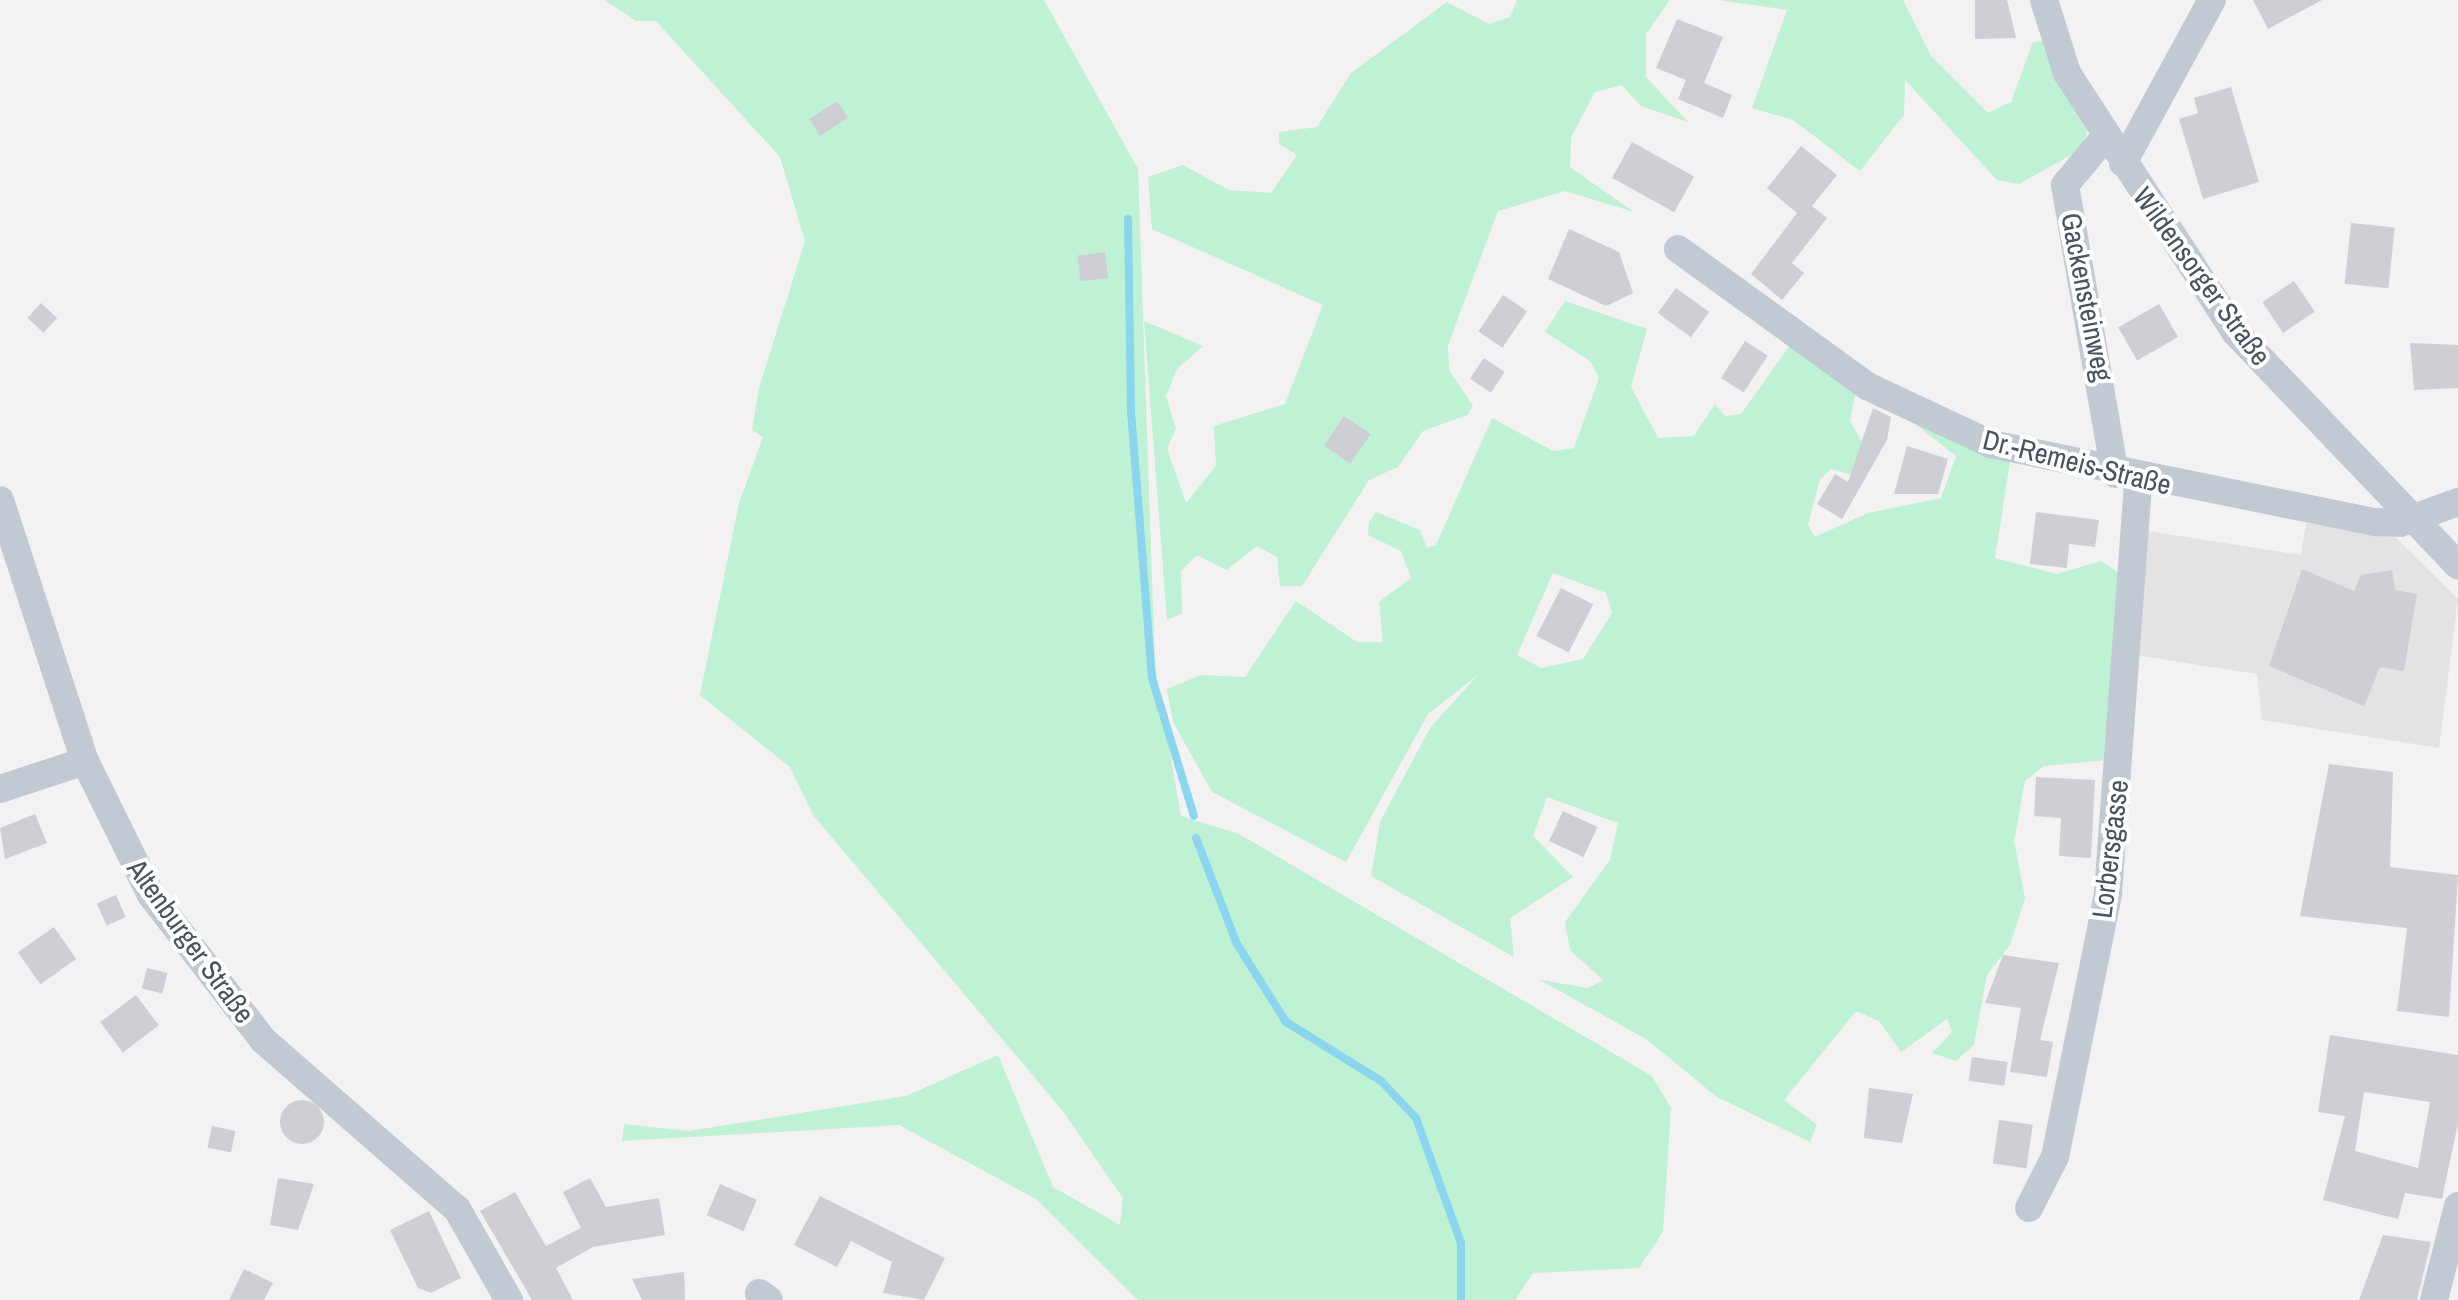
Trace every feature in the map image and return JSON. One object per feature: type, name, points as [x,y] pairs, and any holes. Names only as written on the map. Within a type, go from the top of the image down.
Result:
[{"type":"street","name":"Wildensorger Straße","points":[[2044,0],[2067,73],[2235,332],[2410,520],[2458,565]]},
{"type":"street","points":[[2123,164],[2212,0]]},
{"type":"street","name":"Gackensteinweg","points":[[2106,136],[2065,185],[2126,477]]},
{"type":"street","name":"Dr.-Remeis-Straße","points":[[1678,249],[1866,386],[1991,444],[2126,477],[2294,510],[2410,520]]},
{"type":"street","name":"Lorbersgasse","points":[[2029,1208],[2056,1156],[2108,893],[2126,477]]},
{"type":"street","points":[[2410,520],[2458,502]]},
{"type":"street","name":"Altenburger Straße","points":[[1,506],[85,761],[140,877],[225,998],[457,1209],[509,1300]]},
{"type":"street","points":[[0,789],[85,761]]},
{"type":"street","points":[[2434,1300],[2458,1206]]},
{"type":"shaded area","points":[[2306,523],[2393,535],[2458,599],[2439,748],[2262,720],[2257,674],[2135,655],[2148,531],[2301,555]]},
{"type":"green space","points":[[605,0],[1044,0],[1138,169],[1155,666],[1181,816],[1239,834],[1652,1076],[1671,1108],[1663,1232],[1639,1268],[1533,1273],[1515,1300],[1138,1300],[1036,1199],[899,1125],[622,1141],[624,1124],[689,1131],[906,1096],[998,1055],[1053,1187],[1120,1225],[1123,1198],[1062,1110],[813,815],[790,767],[700,695],[739,503],[763,437],[752,430],[759,388],[805,241],[780,157],[656,21],[636,21]]},
{"type":"green space","points":[[1517,0],[1670,0],[1646,34],[1646,77],[1688,122],[1641,106],[1622,85],[1595,92],[1571,137],[1570,167],[1634,212],[1565,191],[1498,211],[1448,345],[1449,370],[1473,406],[1467,415],[1423,431],[1398,467],[1369,480],[1302,586],[1280,586],[1277,557],[1257,546],[1227,570],[1197,555],[1181,571],[1182,613],[1167,620],[1144,321],[1203,346],[1177,369],[1166,396],[1176,429],[1167,448],[1186,503],[1216,466],[1214,426],[1285,404],[1323,305],[1152,229],[1148,177],[1183,165],[1229,190],[1271,193],[1297,155],[1279,144],[1279,132],[1317,127],[1351,73],[1447,2],[1489,24],[1510,17]]},
{"type":"green space","points":[[1719,0],[1903,0],[1931,56],[1988,113],[2011,102],[2033,42],[2045,41],[2091,120],[2082,149],[2019,184],[1997,180],[1905,80],[1904,115],[1860,171],[1793,120],[1752,108],[1787,10]]},
{"type":"green space","points":[[1565,301],[1647,329],[1631,387],[1658,438],[1694,436],[1715,404],[1725,416],[1741,414],[1793,341],[1857,385],[1850,421],[1868,452],[1852,475],[1831,469],[1820,479],[1808,525],[1815,537],[1868,513],[1941,498],[1956,456],[1913,422],[2010,462],[1995,558],[2057,574],[2101,561],[2122,575],[2106,760],[2044,766],[2025,781],[2014,841],[2025,898],[2010,945],[1987,975],[1974,1045],[1956,1061],[1932,1053],[1952,1032],[1947,1019],[1901,1052],[1879,1021],[1856,1011],[1784,1100],[1817,1125],[1810,1142],[1717,1097],[1646,1039],[1540,980],[1588,988],[1603,980],[1570,950],[1565,922],[1610,860],[1618,823],[1547,797],[1533,836],[1573,877],[1510,918],[1514,957],[1371,876],[1380,822],[1430,728],[1478,675],[1428,714],[1346,862],[1212,792],[1173,722],[1167,689],[1201,675],[1245,677],[1296,601],[1357,642],[1383,642],[1379,602],[1411,578],[1401,551],[1368,535],[1369,522],[1376,512],[1420,530],[1427,548],[1436,545],[1492,418],[1553,451],[1574,448],[1599,378],[1590,361],[1545,332]],"holes":[[[1553,573],[1606,593],[1612,613],[1583,659],[1541,668],[1517,655]]]},
{"type":"building","points":[[1975,0],[2007,0],[2016,38],[1975,39]]},
{"type":"building","points":[[2253,0],[2322,0],[2268,29]]},
{"type":"building","points":[[1677,19],[1723,37],[1704,83],[1732,95],[1723,118],[1678,99],[1686,80],[1656,68]]},
{"type":"building","points":[[2231,87],[2259,182],[2203,199],[2179,119],[2198,113],[2194,98]]},
{"type":"building","points":[[837,101],[848,118],[820,136],[809,119]]},
{"type":"building","points":[[1632,142],[1694,176],[1674,212],[1612,178]]},
{"type":"building","points":[[1801,146],[1837,175],[1812,206],[1827,218],[1792,263],[1804,273],[1782,300],[1751,274],[1797,213],[1767,188]]},
{"type":"building","points":[[2351,223],[2395,228],[2388,288],[2345,284]]},
{"type":"building","points":[[1569,229],[1619,252],[1633,293],[1606,306],[1548,279]]},
{"type":"building","points":[[1105,252],[1108,278],[1080,281],[1077,255]]},
{"type":"building","points":[[2294,281],[2315,312],[2283,333],[2262,302]]},
{"type":"building","points":[[1676,288],[1709,312],[1691,337],[1658,313]]},
{"type":"building","points":[[1503,295],[1527,311],[1502,348],[1478,331]]},
{"type":"building","points":[[41,303],[57,318],[43,333],[27,318]]},
{"type":"building","points":[[2159,304],[2178,337],[2137,360],[2118,328]]},
{"type":"building","points":[[1745,341],[1768,356],[1744,393],[1721,378]]},
{"type":"building","points":[[2410,343],[2458,345],[2458,388],[2414,390]]},
{"type":"building","points":[[1484,358],[1505,372],[1491,393],[1470,379]]},
{"type":"building","points":[[1873,408],[1891,417],[1887,440],[1842,519],[1817,504],[1835,474],[1848,482]]},
{"type":"building","points":[[1344,416],[1371,434],[1350,464],[1324,446]]},
{"type":"building","points":[[1907,446],[1948,459],[1938,494],[1894,494]]},
{"type":"building","points":[[2036,512],[2099,520],[2095,547],[2069,544],[2067,568],[2030,564]]},
{"type":"building","points":[[2302,569],[2354,591],[2361,575],[2392,570],[2395,590],[2417,594],[2404,671],[2380,667],[2364,706],[2269,666]]},
{"type":"building","points":[[1561,588],[1593,604],[1569,652],[1536,636]]},
{"type":"building","points":[[2329,764],[2393,772],[2390,867],[2458,875],[2449,1017],[2397,1011],[2407,928],[2300,916]]},
{"type":"building","points":[[2036,777],[2095,780],[2091,858],[2059,856],[2061,818],[2034,816]]},
{"type":"building","points":[[1563,811],[1597,827],[1583,857],[1549,841]]},
{"type":"building","points":[[35,814],[47,843],[5,859],[0,828]]},
{"type":"building","points":[[116,895],[126,917],[107,925],[97,904]]},
{"type":"building","points":[[54,927],[76,959],[40,984],[18,952]]},
{"type":"building","points":[[2003,955],[2059,963],[2040,1040],[2053,1042],[2047,1077],[2010,1072],[2021,1008],[1985,1003]]},
{"type":"building","points":[[147,968],[167,973],[162,993],[142,988]]},
{"type":"building","points":[[136,995],[159,1025],[123,1052],[100,1022]]},
{"type":"building","points":[[2330,1035],[2458,1055],[2458,1123],[2442,1199],[2405,1193],[2398,1219],[2323,1200],[2345,1116],[2318,1112]],"holes":[[[2364,1092],[2430,1102],[2418,1168],[2355,1151]]]},
{"type":"building","points":[[1972,1057],[2008,1062],[2004,1086],[1969,1081]]},
{"type":"building","points":[[1869,1088],[1913,1094],[1902,1143],[1864,1138]]},
{"type":"building","points":[[302,1100],[318,1106],[324,1122],[318,1138],[302,1144],[286,1138],[280,1122],[286,1106]]},
{"type":"building","points":[[1999,1120],[2033,1125],[2027,1168],[1993,1164]]},
{"type":"building","points":[[212,1126],[235,1131],[231,1153],[207,1148]]},
{"type":"building","points":[[278,1178],[314,1184],[298,1230],[270,1225]]},
{"type":"building","points":[[590,1178],[606,1207],[659,1198],[665,1235],[593,1247],[556,1268],[573,1300],[532,1300],[480,1211],[515,1192],[546,1246],[581,1228],[563,1192]]},
{"type":"building","points":[[720,1184],[757,1200],[744,1231],[707,1215]]},
{"type":"building","points":[[820,1196],[945,1258],[924,1300],[883,1293],[892,1262],[851,1241],[837,1267],[794,1245]]},
{"type":"building","points":[[429,1211],[461,1278],[431,1293],[418,1288],[390,1230]]},
{"type":"building","points":[[2383,1235],[2431,1242],[2417,1300],[2359,1300]]},
{"type":"building","points":[[244,1269],[273,1283],[264,1300],[229,1300]]},
{"type":"building","points":[[684,1272],[685,1300],[642,1300],[632,1279]]},
{"type":"waterway","points":[[1128,219],[1131,411],[1152,678],[1194,816]]},
{"type":"waterway","points":[[1196,838],[1237,944],[1286,1022],[1381,1081],[1416,1118],[1461,1243],[1461,1300]]}]
